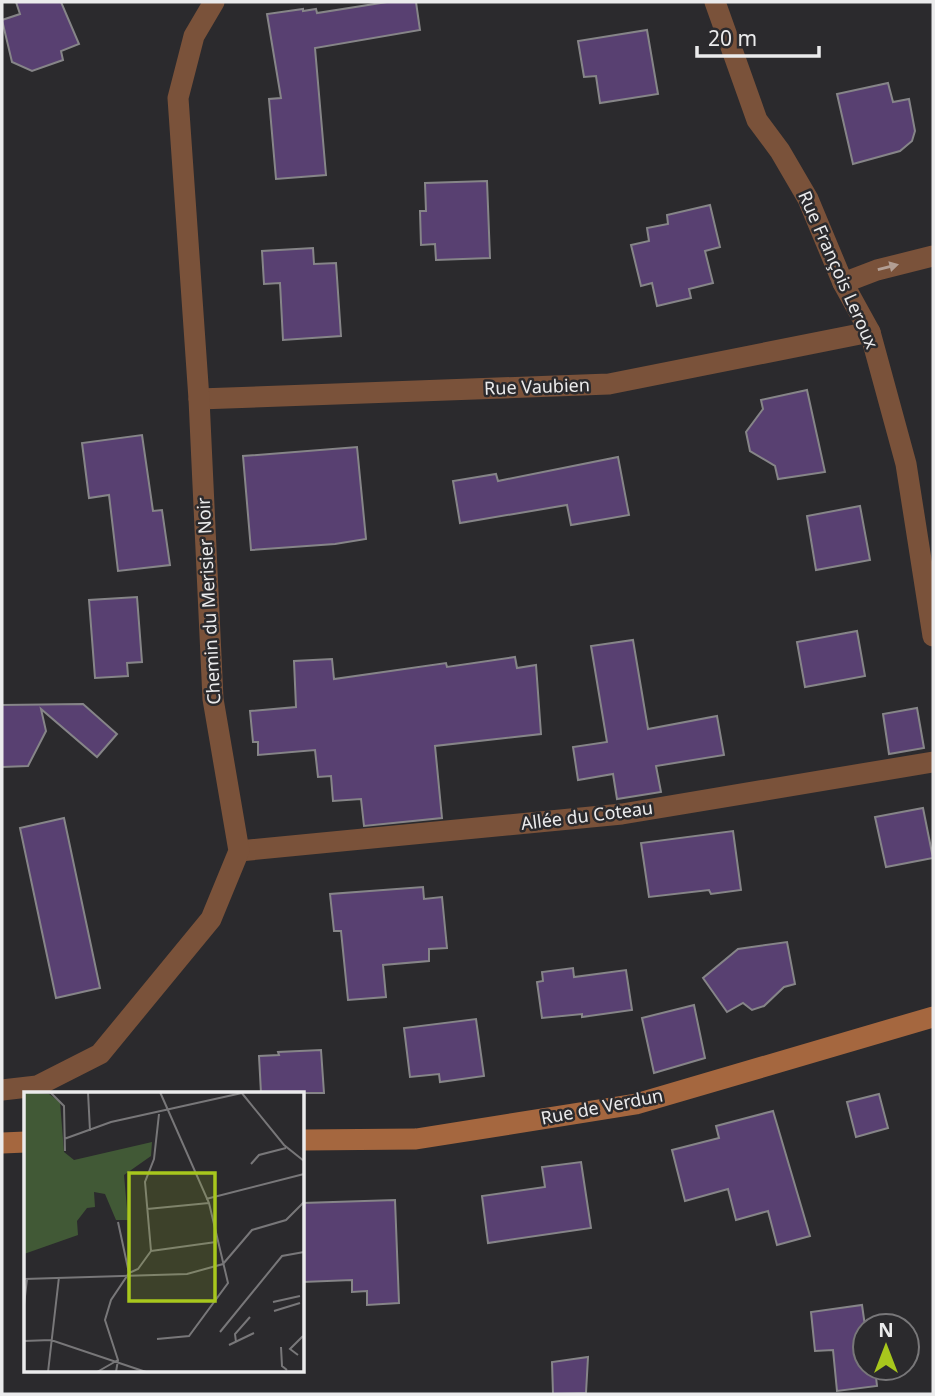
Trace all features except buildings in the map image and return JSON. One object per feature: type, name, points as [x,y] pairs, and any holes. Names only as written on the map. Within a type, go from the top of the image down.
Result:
[{"type":"street","name":"Chemin du Merisier Noir","points":[[214,2],[194,36],[178,98],[200,399],[212,699],[239,851]]},
{"type":"street","name":"Rue François Leroux","points":[[715,2],[757,120],[808,199],[844,283],[870,332],[906,464],[933,636]]},
{"type":"street","points":[[844,283],[877,270],[933,256]]},
{"type":"street","name":"Rue Vaubien","points":[[200,399],[608,384],[870,332]]},
{"type":"street","name":"Allée du Coteau","points":[[239,851],[622,814],[933,762]]},
{"type":"street","points":[[2,1090],[37,1086],[100,1054],[211,919],[239,851]]},
{"type":"street","name":"Rue de Verdun","points":[[304,1140],[416,1139],[636,1104],[933,1017]]},
{"type":"street","points":[[2,1143],[24,1142]]}]
